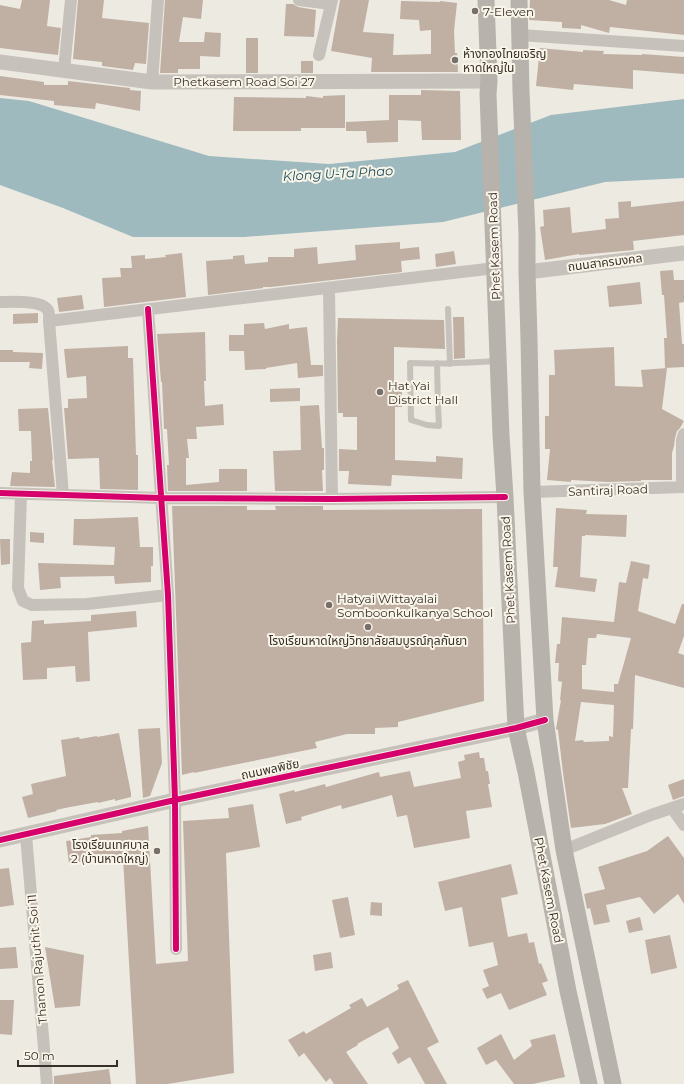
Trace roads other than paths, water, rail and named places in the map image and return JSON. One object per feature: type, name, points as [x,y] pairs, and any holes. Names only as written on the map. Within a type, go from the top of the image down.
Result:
[{"type":"main road","name":"Phet Kasem Road","points":[[486,0],[501,435],[516,728],[526,772],[568,991],[589,1084]]},
{"type":"main road","name":"Phet Kasem Road","points":[[519,0],[527,234],[532,492],[545,720],[564,850],[613,1084]]},
{"type":"street","points":[[64,70],[71,0]]},
{"type":"street","points":[[152,82],[158,0]]},
{"type":"street","points":[[299,0],[331,2],[319,55]]},
{"type":"street","points":[[520,35],[684,46]]},
{"type":"street","name":"Phetkasem Road Soi 27","points":[[0,62],[152,82],[489,87]]},
{"type":"street","name":"ถนนสาครมงคล","points":[[527,272],[684,253]]},
{"type":"street","points":[[49,321],[495,268]]},
{"type":"street","points":[[328,288],[332,499]]},
{"type":"street","points":[[0,302],[39,304],[46,308],[49,313],[62,495]]},
{"type":"street","points":[[148,309],[168,596],[175,800],[176,949]]},
{"type":"street","points":[[683,487],[682,440],[684,434]]},
{"type":"street","name":"Santiraj Road","points":[[532,492],[683,487]]},
{"type":"street","points":[[0,493],[161,498],[332,499],[505,497]]},
{"type":"street","points":[[21,494],[18,588],[23,601],[32,605],[87,604],[168,596]]},
{"type":"street","name":"ถนนพลพิชัย","points":[[0,840],[175,800],[516,728],[545,720]]},
{"type":"street","points":[[564,850],[651,815],[684,804]]},
{"type":"street","points":[[672,808],[684,824]]},
{"type":"street","name":"Thanon Rajuthit Soi 11","points":[[26,835],[47,1084]]},
{"type":"lane","points":[[448,310],[450,364]]},
{"type":"lane","points":[[437,363],[439,426],[427,425],[411,420],[410,363],[437,363],[450,364],[498,361]]},
{"type":"water","name":"Klong U-Ta Phao","points":[[0,98],[29,101],[209,156],[329,164],[455,152],[551,115],[684,99],[684,178],[605,182],[443,222],[244,237],[133,237],[63,208],[0,185]]},
{"type":"place","name":"7-Eleven","points":[[475,11]]},
{"type":"place","name":"ห้างทองไทยเจริญ หาดใหญ่ใน","points":[[455,60]]},
{"type":"place","name":"Hat Yai District Hall","points":[[380,392]]},
{"type":"place","name":"Hatyai Wittayalai Somboonkulkanya School","points":[[329,605]]},
{"type":"place","name":"โรงเรียนหาดใหญ่วิทยาลัยสมบูรณ์กุลกันยา","points":[[368,627]]},
{"type":"place","name":"โรงเรียนเทศบาล 2 (บ้านหาดใหญ่)","points":[[157,851]]}]
